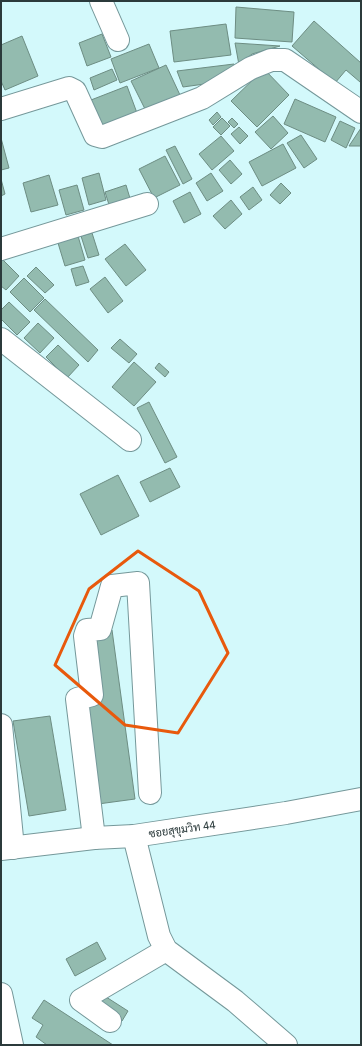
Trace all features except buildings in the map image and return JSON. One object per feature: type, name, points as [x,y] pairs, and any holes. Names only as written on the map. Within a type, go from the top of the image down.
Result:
[{"type":"street","points":[[101,1],[118,40]]},
{"type":"street","points":[[1,110],[69,88],[75,91],[95,135],[102,137],[202,98],[251,68],[271,60],[285,60],[361,112]]},
{"type":"street","points":[[1,249],[147,204]]},
{"type":"street","points":[[1,339],[130,440]]},
{"type":"street","points":[[94,838],[77,699],[92,695],[85,636],[87,630],[100,628],[112,586],[138,583],[150,792]]},
{"type":"street","points":[[1,725],[7,848]]},
{"type":"street","name":"ซอยสุขุมวิท 44","points":[[7,848],[94,838],[134,836],[286,813],[361,799]]},
{"type":"street","points":[[134,836],[158,936],[166,950],[235,1001],[286,1045]]},
{"type":"street","points":[[110,1020],[81,1000],[166,950]]},
{"type":"street","points":[[1,994],[12,1045]]},
{"type":"highlighted area","points":[[138,551],[199,591],[228,653],[178,733],[125,725],[55,665],[89,589]]}]
